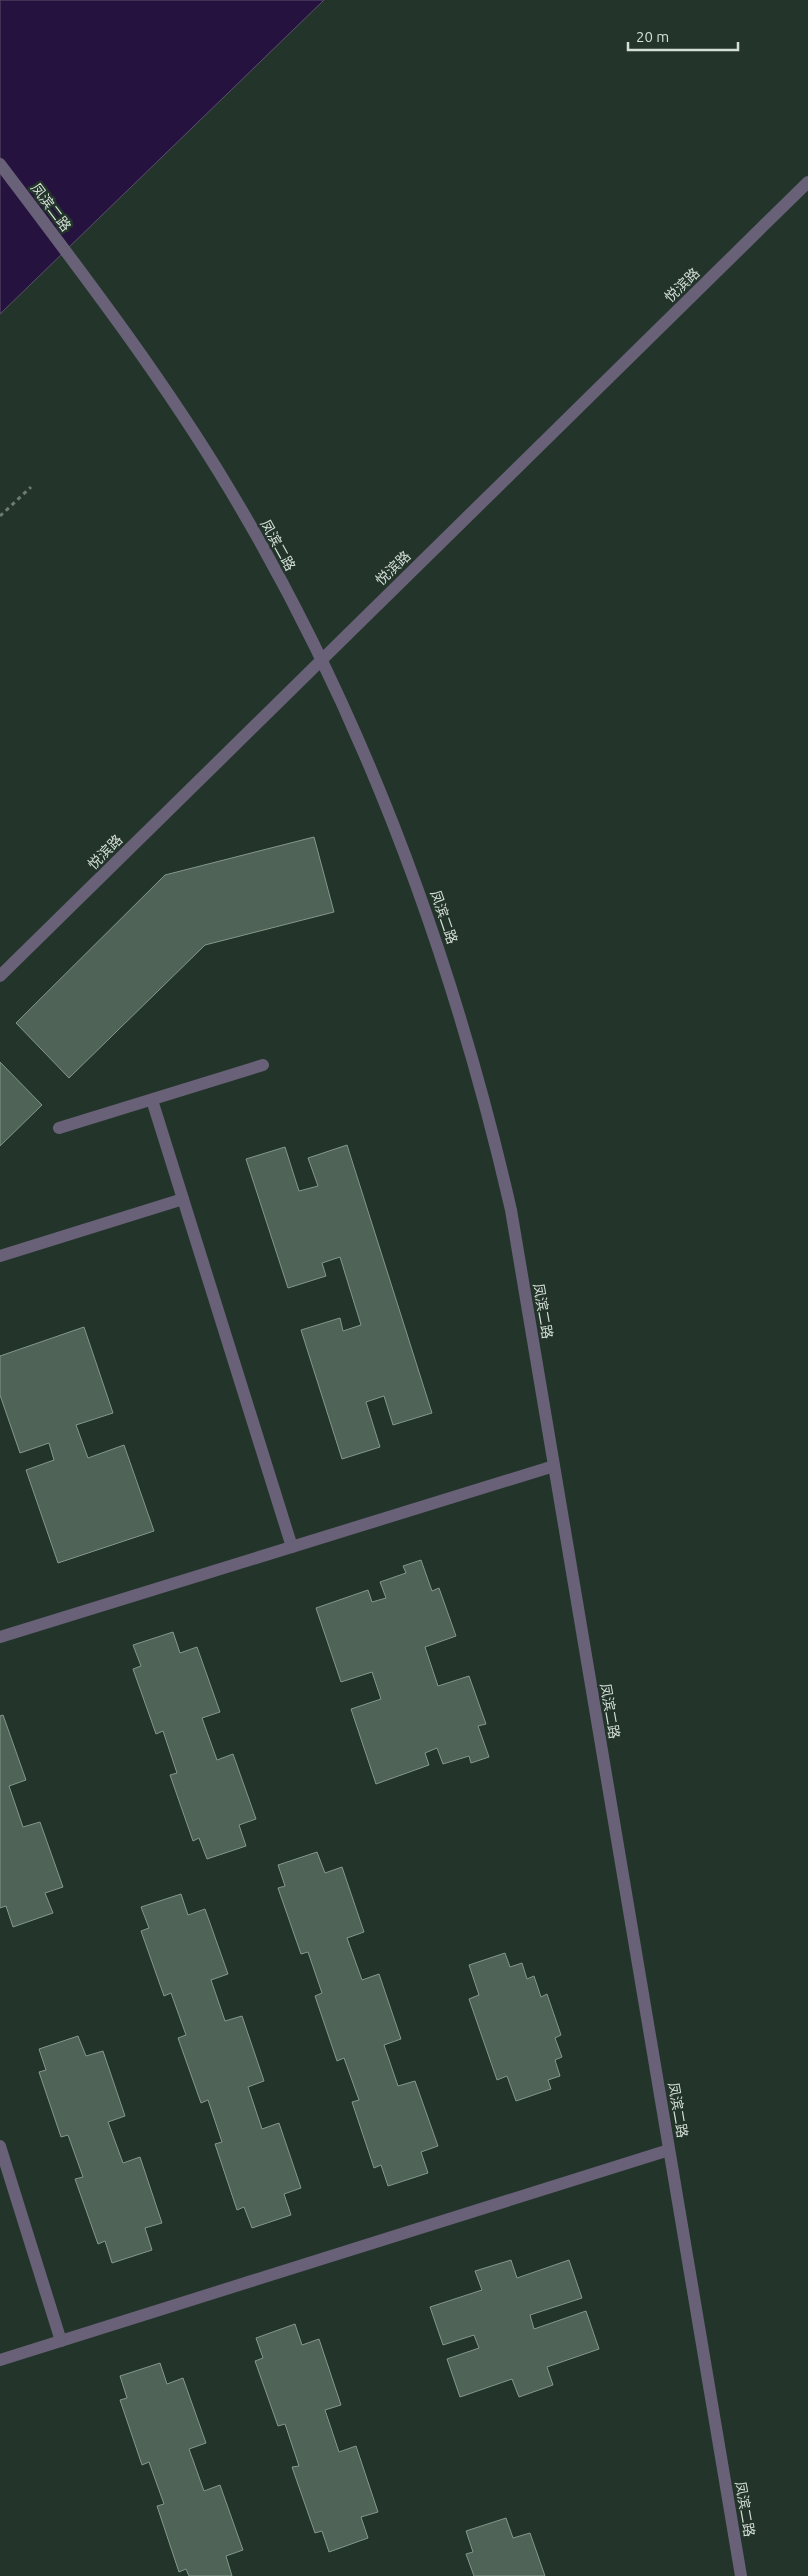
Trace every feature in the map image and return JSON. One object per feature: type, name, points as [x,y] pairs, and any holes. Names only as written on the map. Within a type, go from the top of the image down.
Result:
[{"type":"street","name":"凤滨二路","points":[[0,164],[122,326],[229,488],[321,660],[362,748],[400,838],[433,929],[463,1022],[489,1116],[511,1210],[741,2576]]},
{"type":"street","name":"悦滨路","points":[[0,976],[808,182]]},
{"type":"street","points":[[59,1128],[263,1065]]},
{"type":"street","points":[[152,1100],[292,1547]]},
{"type":"street","points":[[0,1256],[183,1199]]},
{"type":"street","points":[[0,1637],[554,1466]]},
{"type":"street","points":[[0,2146],[61,2341]]},
{"type":"street","points":[[0,2360],[669,2150]]},
{"type":"path","points":[[0,516],[31,487]]},
{"type":"shaded area","points":[[0,0],[324,0],[0,314]]},
{"type":"building","points":[[314,837],[334,912],[205,945],[69,1078],[16,1023],[165,875]]},
{"type":"building","points":[[0,1062],[42,1105],[0,1146]]},
{"type":"building","points":[[347,1145],[432,1413],[393,1425],[384,1396],[366,1402],[380,1447],[342,1459],[301,1330],[340,1318],[343,1331],[361,1325],[340,1257],[322,1263],[326,1276],[288,1288],[246,1159],[285,1147],[299,1191],[318,1186],[308,1158]]},
{"type":"building","points":[[84,1327],[113,1413],[76,1425],[88,1458],[124,1445],[154,1531],[58,1563],[26,1470],[54,1460],[49,1443],[20,1453],[0,1395],[0,1356]]},
{"type":"building","points":[[421,1560],[432,1591],[439,1588],[456,1636],[425,1647],[438,1686],[469,1676],[486,1724],[478,1726],[489,1757],[471,1763],[469,1756],[443,1764],[437,1748],[425,1753],[429,1765],[376,1784],[351,1709],[381,1699],[372,1672],[341,1682],[316,1608],[368,1590],[372,1602],[386,1598],[380,1582],[406,1573],[403,1566]]},
{"type":"building","points":[[173,1632],[180,1653],[197,1647],[220,1712],[202,1718],[217,1760],[233,1754],[256,1819],[239,1825],[246,1846],[207,1859],[199,1838],[193,1841],[170,1775],[177,1773],[163,1731],[156,1734],[133,1669],[141,1666],[133,1645]]},
{"type":"building","points":[[3,1715],[26,1780],[9,1786],[23,1827],[40,1822],[63,1887],[45,1893],[53,1913],[13,1927],[6,1906],[0,1908],[0,1716]]},
{"type":"building","points":[[317,1852],[325,1873],[342,1867],[364,1932],[347,1938],[362,1980],[379,1974],[401,2039],[384,2045],[398,2086],[415,2081],[438,2146],[421,2152],[428,2173],[388,2186],[381,2165],[374,2168],[352,2102],[359,2100],[344,2058],[337,2061],[315,1996],[322,1993],[308,1952],[301,1954],[278,1888],[285,1886],[278,1865]]},
{"type":"building","points":[[181,1894],[188,1915],[205,1909],[228,1974],[211,1980],[225,2021],[242,2016],[264,2081],[248,2087],[262,2129],[279,2123],[301,2188],[284,2194],[291,2215],[252,2228],[244,2207],[237,2210],[215,2144],[222,2142],[208,2100],[201,2103],[178,2038],[186,2035],[171,1993],[164,1996],[141,1931],[149,1928],[141,1907]]},
{"type":"building","points":[[505,1953],[510,1967],[522,1963],[527,1979],[534,1976],[541,1997],[547,1994],[561,2035],[555,2038],[562,2057],[555,2060],[560,2076],[548,2080],[551,2089],[516,2101],[507,2076],[497,2080],[469,1999],[479,1995],[469,1965]]},
{"type":"building","points":[[78,2036],[86,2056],[103,2051],[125,2116],[108,2122],[123,2163],[140,2157],[162,2223],[145,2228],[152,2250],[112,2263],[105,2241],[98,2244],[75,2179],[83,2177],[68,2135],[61,2137],[39,2072],[46,2070],[39,2049]]},
{"type":"building","points":[[511,2260],[517,2278],[569,2260],[582,2298],[530,2315],[534,2329],[586,2311],[599,2349],[547,2367],[553,2385],[519,2397],[512,2379],[460,2397],[447,2359],[479,2348],[474,2335],[443,2345],[430,2307],[482,2290],[475,2271]]},
{"type":"building","points":[[295,2324],[302,2345],[319,2339],[341,2405],[325,2410],[339,2452],[356,2446],[378,2512],[361,2517],[368,2538],[329,2552],[322,2531],[315,2533],[292,2467],[299,2466],[285,2424],[278,2426],[255,2361],[263,2358],[256,2338]]},
{"type":"building","points":[[160,2363],[167,2384],[183,2378],[206,2443],[189,2449],[204,2491],[220,2485],[243,2550],[226,2556],[232,2576],[189,2576],[186,2569],[179,2572],[157,2506],[164,2504],[149,2462],[142,2465],[120,2400],[127,2398],[120,2376]]},
{"type":"building","points":[[506,2518],[513,2538],[530,2533],[545,2576],[474,2576],[466,2554],[473,2552],[466,2531]]}]
